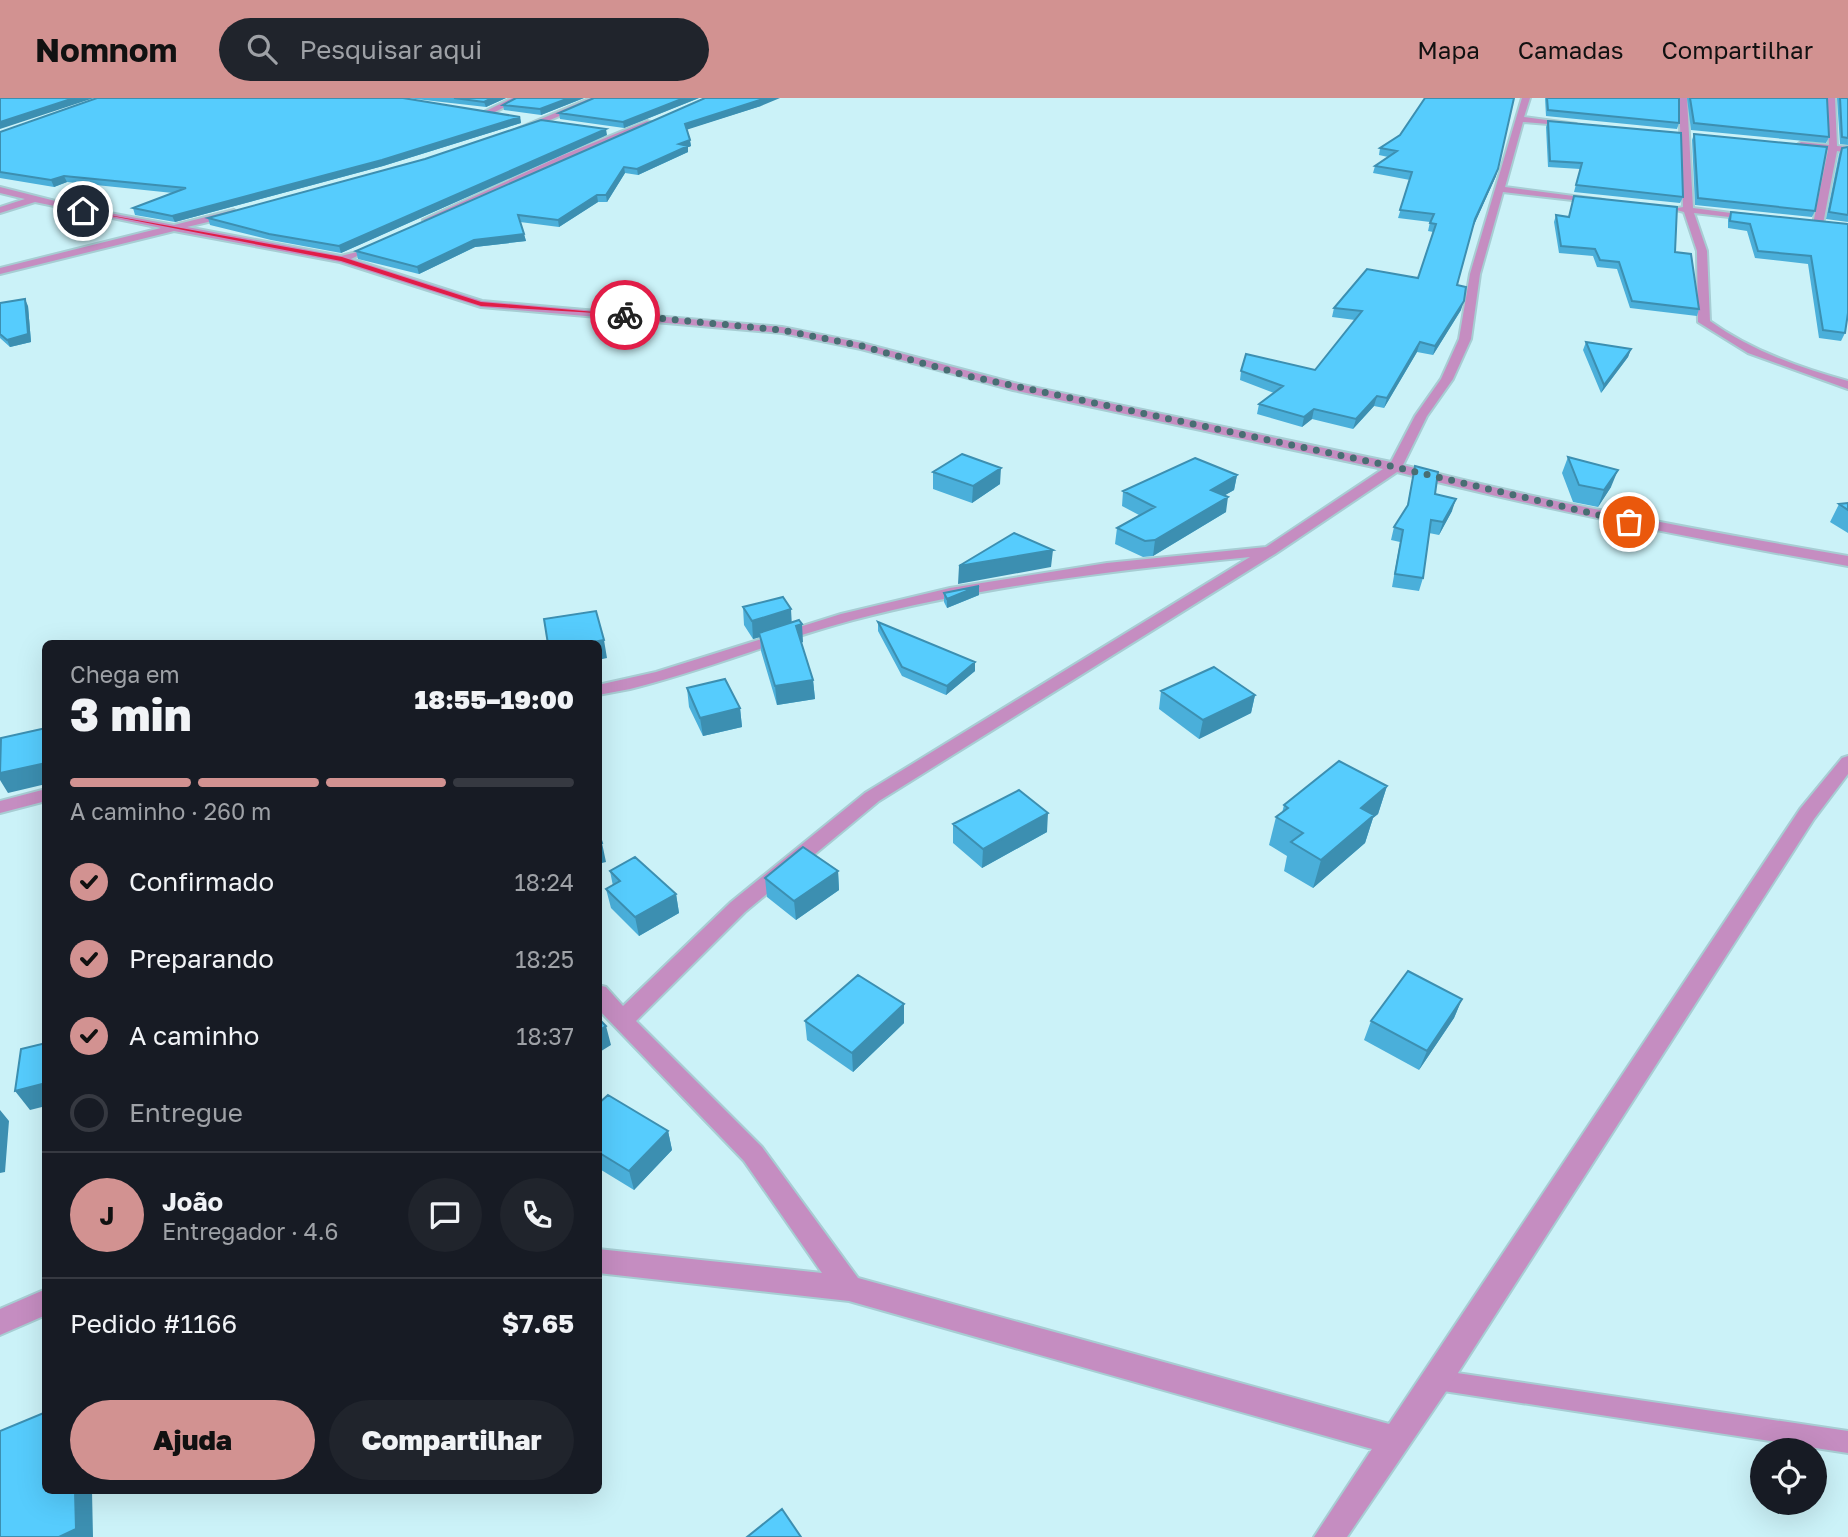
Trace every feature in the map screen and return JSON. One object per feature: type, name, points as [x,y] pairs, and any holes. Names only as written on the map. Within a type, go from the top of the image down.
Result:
[{"type":"street","points":[[486,113],[518,98]]},
{"type":"street","points":[[505,135],[544,122],[597,98]]},
{"type":"street","points":[[622,1021],[738,907],[872,797],[1270,551],[1395,467],[1421,416],[1447,379],[1465,339],[1475,274],[1527,98]]},
{"type":"street","points":[[1683,98],[1688,210],[1702,251],[1704,321],[1736,341],[1817,375],[1848,384]]},
{"type":"street","points":[[1805,223],[1823,225],[1833,148],[1831,98]]},
{"type":"street","points":[[472,111],[509,116]]},
{"type":"street","points":[[521,118],[558,124]]},
{"type":"street","points":[[415,226],[662,118]]},
{"type":"street","points":[[1521,119],[1589,125]]},
{"type":"street","points":[[597,130],[624,134]]},
{"type":"street","points":[[1670,133],[1697,135]]},
{"type":"street","points":[[1793,144],[1848,150]]},
{"type":"street","points":[[1499,189],[1607,201]]},
{"type":"street","points":[[0,190],[175,229],[342,259],[481,304],[782,330],[862,346],[1013,386],[1395,467],[1500,494],[1655,527],[1848,561]]},
{"type":"street","points":[[0,210],[35,199]]},
{"type":"street","points":[[1661,207],[1766,218]]},
{"type":"street","points":[[0,271],[240,212]]},
{"type":"street","points":[[342,259],[368,248]]},
{"type":"street","points":[[602,689],[682,672],[847,617],[992,585],[1102,566],[1270,551]]},
{"type":"street","points":[[1329,1537],[1393,1440],[1437,1380],[1807,814],[1848,762]]},
{"type":"street","points":[[0,807],[42,796]]},
{"type":"street","points":[[602,998],[752,1154],[849,1287]]},
{"type":"street","points":[[602,1261],[849,1287],[1393,1440]]},
{"type":"street","points":[[0,1322],[42,1304]]},
{"type":"lane","points":[[1437,1380],[1848,1441]]},
{"type":"building","points":[[0,98],[74,98],[0,122]]},
{"type":"building","points":[[97,98],[403,98],[520,117],[382,160],[172,216],[133,208],[186,188],[64,176],[51,180],[0,172],[0,132]]},
{"type":"building","points":[[454,98],[492,98],[484,102]]},
{"type":"building","points":[[516,98],[569,98],[540,109],[503,105]]},
{"type":"building","points":[[594,98],[684,98],[623,122],[559,113]]},
{"type":"building","points":[[705,98],[766,98],[685,124],[690,140],[679,144],[688,146],[637,169],[624,167],[606,195],[597,195],[558,220],[518,215],[524,234],[474,240],[417,267],[356,251]]},
{"type":"building","points":[[1425,98],[1514,98],[1498,169],[1475,219],[1457,285],[1466,287],[1464,301],[1435,346],[1420,342],[1387,398],[1377,396],[1356,419],[1314,409],[1304,417],[1259,404],[1283,386],[1241,371],[1246,354],[1315,370],[1362,311],[1334,308],[1367,269],[1418,278],[1436,224],[1430,223],[1434,214],[1400,210],[1412,172],[1375,166],[1397,151],[1380,148],[1400,135]]},
{"type":"building","points":[[1547,98],[1679,98],[1679,123],[1548,110]]},
{"type":"building","points":[[1690,98],[1827,98],[1829,137],[1694,123]]},
{"type":"building","points":[[1840,98],[1848,98],[1848,138],[1842,137]]},
{"type":"building","points":[[541,120],[606,129],[339,246],[269,234],[208,218],[425,159]]},
{"type":"building","points":[[1548,121],[1681,133],[1683,197],[1576,185],[1582,163],[1550,161]]},
{"type":"building","points":[[1694,134],[1827,147],[1815,211],[1698,198]]},
{"type":"building","points":[[1848,147],[1848,215],[1829,212],[1842,148]]},
{"type":"building","points":[[1574,196],[1677,207],[1675,252],[1691,254],[1699,309],[1632,301],[1619,262],[1600,260],[1595,249],[1561,246],[1556,215],[1569,217]]},
{"type":"building","points":[[1731,212],[1848,224],[1848,313],[1845,333],[1823,330],[1811,256],[1758,251],[1750,224],[1730,221]]},
{"type":"building","points":[[25,299],[28,334],[7,340],[0,334],[0,303]]},
{"type":"building","points":[[1586,342],[1631,349],[1604,385]]},
{"type":"building","points":[[962,454],[1001,468],[973,486],[933,472]]},
{"type":"building","points":[[1568,457],[1618,470],[1604,490],[1579,485]]},
{"type":"building","points":[[1195,458],[1237,475],[1211,490],[1228,497],[1155,540],[1145,541],[1117,528],[1155,507],[1123,491]]},
{"type":"building","points":[[1415,466],[1438,472],[1435,494],[1456,499],[1443,522],[1431,520],[1423,578],[1395,574],[1403,530],[1394,527],[1408,505]]},
{"type":"building","points":[[1848,503],[1848,510],[1839,504]]},
{"type":"building","points":[[1014,533],[1053,550],[959,566]]},
{"type":"building","points":[[979,586],[947,599],[944,593]]},
{"type":"building","points":[[783,597],[791,609],[752,621],[743,607]]},
{"type":"building","points":[[596,611],[604,640],[547,640],[544,619]]},
{"type":"building","points":[[799,620],[802,624],[796,626],[813,680],[775,686],[759,633]]},
{"type":"building","points":[[878,622],[975,662],[947,686],[902,667]]},
{"type":"building","points":[[1214,667],[1255,695],[1203,720],[1161,691]]},
{"type":"building","points":[[725,679],[740,708],[700,718],[687,688]]},
{"type":"building","points":[[42,729],[42,764],[0,773],[1,738]]},
{"type":"building","points":[[1339,761],[1387,786],[1361,808],[1374,815],[1321,860],[1291,842],[1303,833],[1276,817],[1288,808],[1284,805]]},
{"type":"building","points":[[1019,790],[1048,813],[983,849],[953,824]]},
{"type":"building","points":[[803,847],[838,871],[794,901],[765,878]]},
{"type":"building","points":[[635,857],[676,894],[635,917],[606,889],[620,881],[610,871]]},
{"type":"building","points":[[1408,971],[1462,999],[1427,1051],[1371,1021]]},
{"type":"building","points":[[858,975],[904,1004],[852,1053],[805,1021]]},
{"type":"building","points":[[42,1044],[42,1084],[15,1091],[21,1049]]},
{"type":"building","points":[[608,1095],[668,1131],[629,1171],[602,1154],[602,1100]]},
{"type":"building","points":[[42,1414],[42,1494],[75,1494],[76,1529],[59,1537],[0,1537],[0,1431]]},
{"type":"building","points":[[782,1509],[801,1537],[747,1537]]},
{"type":"way so far","points":[[625,315],[782,330],[862,346],[968,376],[1395,467],[1500,494],[1629,522]]},
{"type":"route","points":[[83,211],[342,259],[481,304],[625,315]]}]
